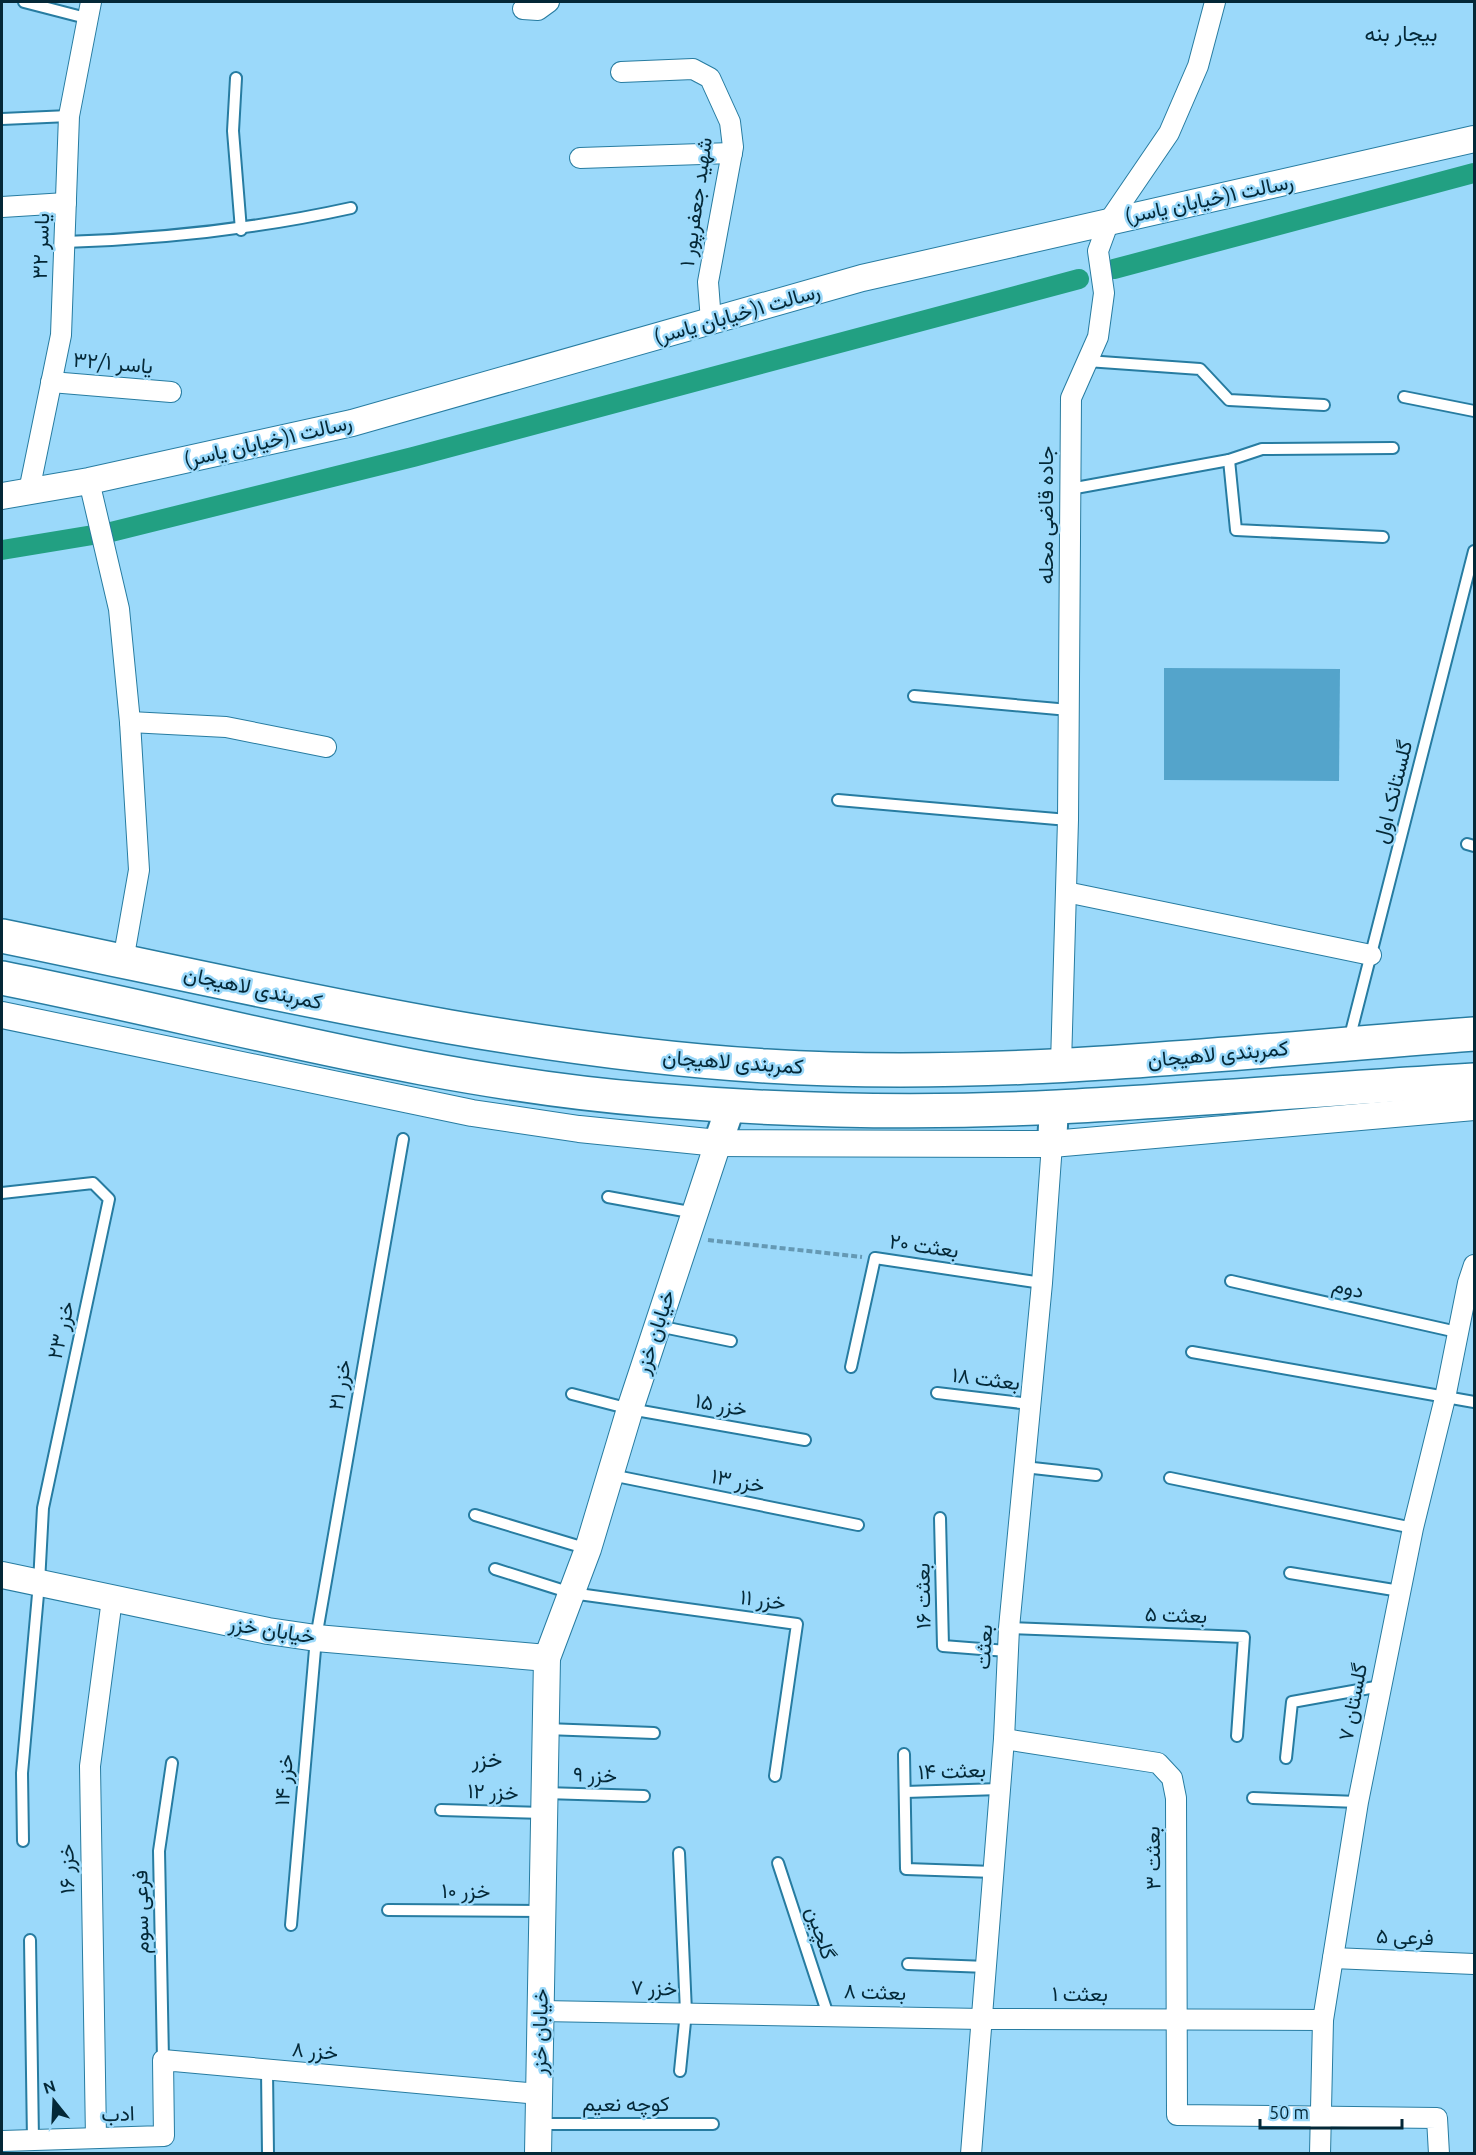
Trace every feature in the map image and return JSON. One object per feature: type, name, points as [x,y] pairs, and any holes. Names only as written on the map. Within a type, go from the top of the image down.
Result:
[{"type":"highway","name":"کمربندی لاهیجان","points":[[2,936],[413,1020],[537,1042],[659,1058],[770,1066],[939,1070],[1061,1064],[1474,1034]]},
{"type":"highway","name":"کمربندی لاهیجان","points":[[2,978],[401,1063],[530,1087],[654,1100],[731,1105],[938,1110],[1054,1107],[1474,1080]]},
{"type":"main road","points":[[718,1143],[731,1105]]},
{"type":"main road","points":[[1052,1144],[1054,1107]]},
{"type":"street","points":[[523,9],[538,10],[549,2]]},
{"type":"street","name":"جاده قاضی محله","points":[[1061,1064],[1068,820],[1071,398],[1098,338],[1104,293],[1098,251],[1109,221],[1169,133],[1198,66],[1215,2]]},
{"type":"street","name":"یاسر ۳۲","points":[[29,491],[61,335],[69,116],[89,10]]},
{"type":"street","name":"شهید جعفرپور ۱","points":[[621,72],[693,69],[703,72],[710,78],[730,122],[732,153],[708,282],[711,321]]},
{"type":"street","name":"رسالت ۱(خیابان یاسر)","points":[[2,496],[89,481],[352,423],[862,278],[1474,139]]},
{"type":"street","points":[[580,158],[732,153]]},
{"type":"street","points":[[2,207],[66,203]]},
{"type":"street","name":"یاسر ۳۲/۱","points":[[51,382],[171,392]]},
{"type":"street","points":[[89,481],[119,609],[130,722],[139,870],[123,961]]},
{"type":"street","points":[[130,722],[226,727],[326,747]]},
{"type":"street","points":[[1066,892],[1371,955]]},
{"type":"street","points":[[2,1015],[472,1113],[579,1129],[718,1143],[1052,1144],[1474,1107]]},
{"type":"street","name":"خیابان خزر","points":[[538,2154],[547,1658],[588,1550],[630,1409],[718,1143]]},
{"type":"street","name":"بعثت","points":[[971,2154],[1004,1739],[1007,1651],[1042,1283],[1052,1144]]},
{"type":"street","name":"گلستان ۷","points":[[1320,2154],[1319,2118],[1323,2020],[1358,1802],[1413,1528],[1445,1398],[1457,1332],[1472,1278]]},
{"type":"street","name":"خیابان خزر","points":[[2,1575],[268,1631],[316,1638],[547,1658]]},
{"type":"street","name":"خزر ۱۶","points":[[96,2138],[90,1766],[112,1599]]},
{"type":"street","name":"بعثت ۳","points":[[1004,1739],[1158,1763],[1172,1778],[1176,1798],[1179,2018],[1177,2115],[1319,2118]]},
{"type":"street","name":"فرعی ۵","points":[[1333,1958],[1474,1964]]},
{"type":"street","name":"خزر ۷","points":[[541,2011],[767,2013]]},
{"type":"street","name":"بعثت ۸","points":[[767,2013],[982,2019]]},
{"type":"street","name":"بعثت ۱","points":[[982,2019],[1323,2020]]},
{"type":"street","name":"ادب","points":[[2,2141],[96,2138],[128,2146],[164,2136],[163,2060]]},
{"type":"street","name":"خزر ۸","points":[[163,2060],[539,2094]]},
{"type":"street","points":[[1319,2118],[1437,2118],[1439,2154]]},
{"type":"lane","points":[[24,2],[89,10]]},
{"type":"lane","points":[[236,78],[233,131],[241,230]]},
{"type":"lane","points":[[2,119],[69,116]]},
{"type":"lane","points":[[65,242],[142,240],[241,230],[351,208]]},
{"type":"lane","points":[[1087,362],[1200,369],[1228,400],[1324,405]]},
{"type":"lane","points":[[1404,397],[1474,411]]},
{"type":"lane","points":[[1070,489],[1229,459],[1262,449],[1393,448]]},
{"type":"lane","points":[[1229,459],[1236,530],[1383,537]]},
{"type":"lane","name":"گلستانک اول","points":[[1349,1043],[1474,551]]},
{"type":"lane","points":[[914,696],[1069,710]]},
{"type":"lane","points":[[838,800],[1068,820]]},
{"type":"lane","name":"خزر ۲۱","points":[[316,1638],[402,1139]]},
{"type":"lane","name":"خزر ۲۳","points":[[2,1193],[93,1183],[109,1199],[54,1444],[43,1508],[39,1583]]},
{"type":"lane","points":[[608,1197],[695,1213]]},
{"type":"lane","name":"بعثت ۲۰","points":[[851,1367],[875,1258],[1042,1283]]},
{"type":"lane","name":"دوم","points":[[1231,1281],[1457,1332]]},
{"type":"lane","points":[[658,1326],[731,1341]]},
{"type":"lane","points":[[1192,1352],[1474,1402]]},
{"type":"lane","name":"بعثت ۱۸","points":[[937,1393],[1030,1404]]},
{"type":"lane","name":"خزر ۱۵","points":[[572,1394],[630,1409],[805,1440]]},
{"type":"lane","points":[[1024,1467],[1096,1475]]},
{"type":"lane","name":"خزر ۱۳","points":[[611,1475],[858,1525]]},
{"type":"lane","points":[[1170,1478],[1413,1528]]},
{"type":"lane","points":[[475,1515],[588,1550]]},
{"type":"lane","name":"بعثت ۱۶","points":[[940,1518],[943,1646],[1007,1651]]},
{"type":"lane","points":[[495,1569],[571,1593]]},
{"type":"lane","points":[[1290,1573],[1400,1591]]},
{"type":"lane","points":[[23,1840],[22,1773],[39,1583]]},
{"type":"lane","name":"خزر ۱۱","points":[[571,1593],[797,1624],[775,1776]]},
{"type":"lane","name":"بعثت ۵","points":[[1009,1628],[1244,1637],[1237,1736]]},
{"type":"lane","name":"خزر ۱۴","points":[[291,1925],[316,1638]]},
{"type":"lane","points":[[1286,1758],[1292,1702],[1381,1686]]},
{"type":"lane","points":[[546,1729],[654,1733]]},
{"type":"lane","points":[[904,1754],[906,1869],[994,1872]]},
{"type":"lane","name":"فرعی سوم","points":[[163,2060],[159,1851],[172,1763]]},
{"type":"lane","name":"بعثت ۱۴","points":[[905,1792],[1000,1789]]},
{"type":"lane","name":"خزر ۹","points":[[545,1803],[644,1796]]},
{"type":"lane","points":[[1253,1798],[1358,1802]]},
{"type":"lane","name":"خزر ۱۲","points":[[441,1810],[545,1803]]},
{"type":"lane","points":[[679,1853],[686,2012],[680,2071]]},
{"type":"lane","name":"گلچین","points":[[778,1863],[828,2015]]},
{"type":"lane","name":"خزر ۱۰","points":[[388,1910],[543,1911]]},
{"type":"lane","points":[[30,1940],[33,2140]]},
{"type":"lane","points":[[908,1964],[987,1967]]},
{"type":"lane","points":[[267,2071],[268,2154]]},
{"type":"lane","name":"کوچه نعیم","points":[[539,2124],[713,2124]]},
{"type":"path","points":[[687,1237],[875,1258]]},
{"type":"building","points":[[1164,668],[1340,669],[1339,781],[1164,780]]},
{"type":"waterway","points":[[1114,269],[1474,173]]},
{"type":"waterway","points":[[2,550],[111,532],[413,457],[1079,279]]},
{"type":"district","name":"بیجار بنه","points":[[1401,33]]},
{"type":"district","name":"خزر","points":[[487,1759]]}]
